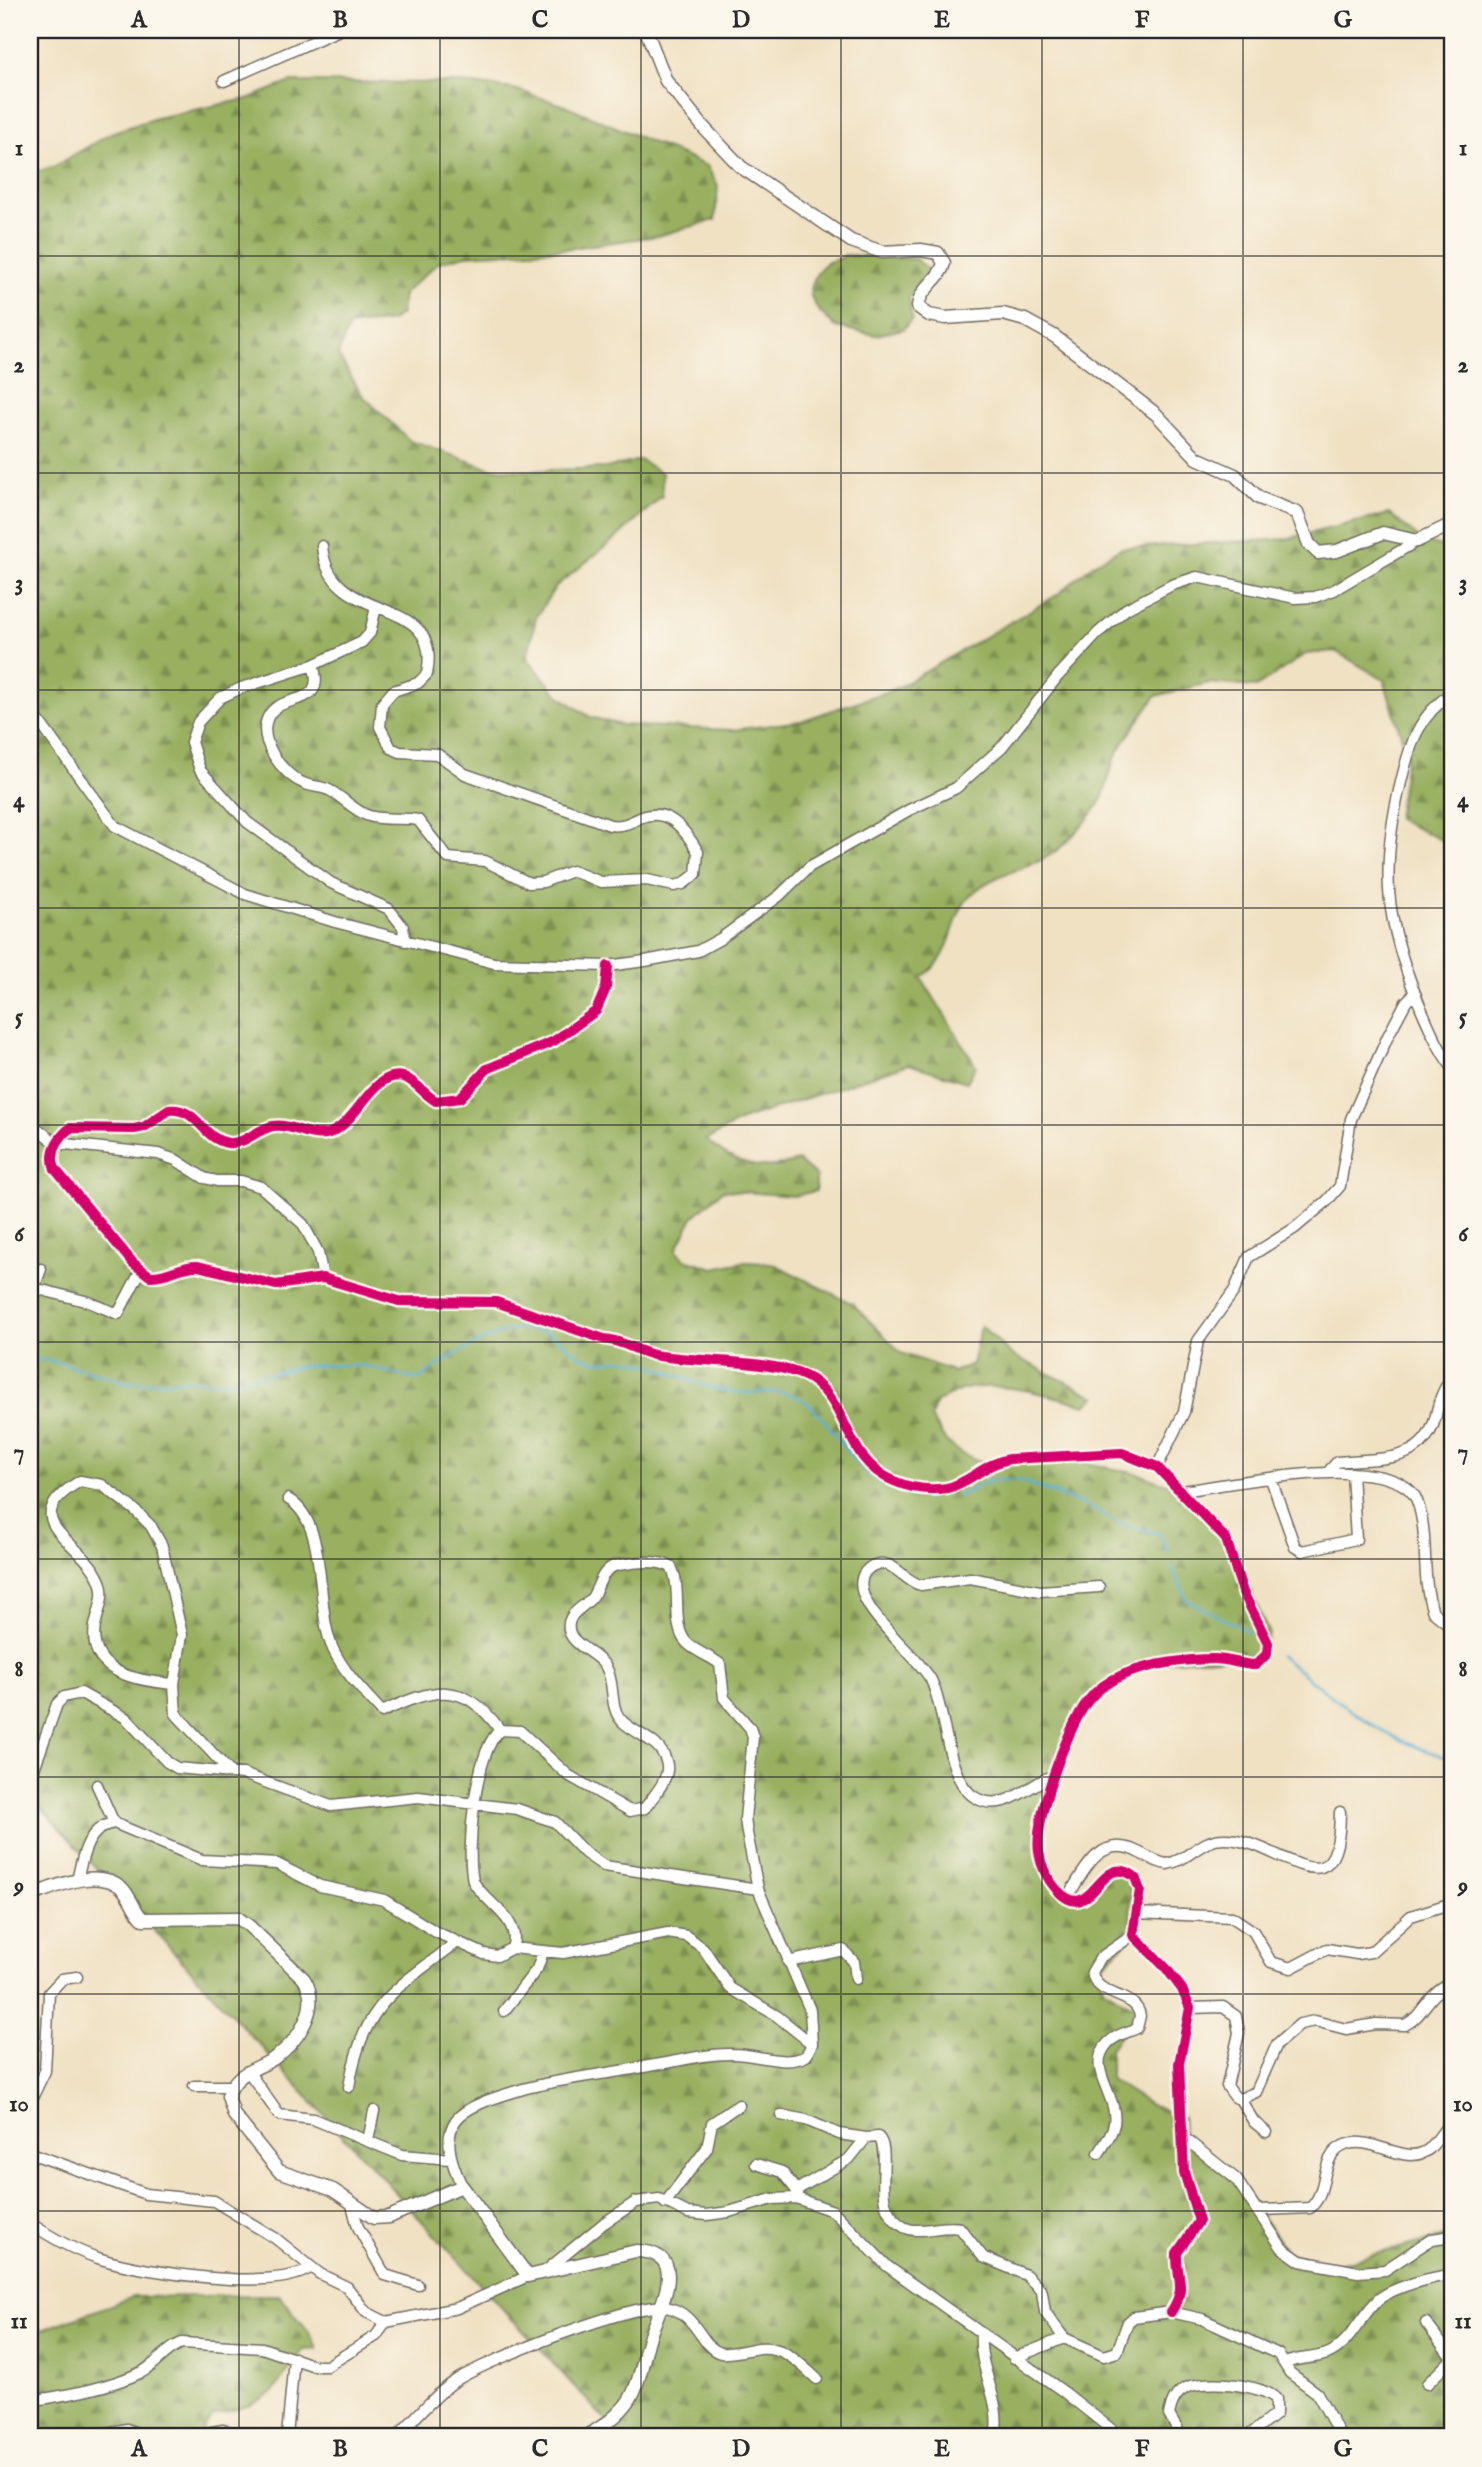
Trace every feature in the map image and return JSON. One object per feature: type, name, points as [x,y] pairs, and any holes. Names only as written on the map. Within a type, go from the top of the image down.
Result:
[{"type":"street","points":[[224,82],[339,30]]},
{"type":"street","points":[[646,30],[666,81],[705,130],[741,167],[851,241],[882,252],[921,250],[938,253],[944,263],[942,273],[919,299],[918,307],[924,312],[945,318],[1013,316],[1054,336],[1156,414],[1197,458],[1235,475],[1259,498],[1297,513],[1314,551],[1325,554],[1337,551],[1368,536],[1383,533],[1417,541]]},
{"type":"street","points":[[30,709],[107,817],[124,832],[245,894],[405,941],[494,963],[608,965],[698,951],[752,916],[809,867],[909,810],[956,788],[1002,747],[1093,638],[1126,608],[1197,577],[1295,598],[1315,597],[1334,590],[1417,541],[1452,524]]},
{"type":"street","points":[[313,665],[317,679],[315,688],[302,699],[277,706],[267,719],[265,728],[281,766],[294,778],[331,791],[370,816],[418,820],[449,858],[485,861],[522,881],[543,882],[572,871],[611,883],[647,880],[674,886],[691,880],[697,868],[698,852],[684,831],[667,817],[650,814],[624,825],[610,825],[465,774],[437,754],[400,752],[391,748],[380,727],[382,705],[393,691],[422,680],[427,674],[429,654],[419,628],[357,598],[332,580],[323,560],[322,546]]},
{"type":"street","points":[[376,607],[366,638],[343,653],[241,688],[220,698],[205,713],[193,731],[193,754],[207,779],[247,822],[331,883],[389,909],[403,927],[405,941]]},
{"type":"street","points":[[1452,693],[1434,707],[1413,736],[1388,846],[1388,898],[1394,932],[1415,993],[1436,1042],[1452,1067]]},
{"type":"street","points":[[608,965],[606,988],[596,1011],[554,1041],[487,1069],[460,1098],[453,1101],[436,1101],[405,1078],[396,1077],[379,1083],[352,1116],[330,1133],[308,1133],[276,1125],[241,1141],[225,1142],[194,1116],[179,1109],[169,1110],[144,1127],[134,1129],[70,1128],[56,1143],[52,1162],[59,1175],[141,1270],[158,1276],[190,1265],[276,1284],[323,1278],[399,1301],[496,1302],[604,1339],[619,1340],[654,1354],[798,1373],[822,1388],[864,1462],[883,1476],[907,1486],[947,1488],[993,1463],[1009,1459],[1122,1454],[1157,1467],[1226,1539],[1243,1592],[1268,1643],[1266,1654],[1256,1665],[1213,1659],[1149,1667],[1124,1674],[1103,1686],[1087,1703],[1078,1719],[1054,1775],[1039,1833],[1039,1851],[1045,1872],[1067,1898],[1083,1900],[1095,1891],[1105,1875],[1120,1871],[1130,1873],[1140,1885],[1133,1935]]},
{"type":"street","points":[[1157,1467],[1186,1406],[1198,1340],[1234,1291],[1249,1257],[1296,1228],[1340,1186],[1345,1146],[1355,1108],[1388,1036],[1406,1002],[1415,993]]},
{"type":"street","points":[[30,1123],[56,1143],[158,1154],[176,1160],[204,1178],[241,1181],[261,1187],[303,1224],[318,1252],[323,1278]]},
{"type":"street","points":[[41,1269],[34,1288],[82,1300],[118,1314],[141,1270]]},
{"type":"street","points":[[1328,1472],[1337,1462],[1387,1459],[1416,1449],[1430,1434],[1442,1396],[1452,1378]]},
{"type":"street","points":[[1182,1491],[1328,1472],[1352,1472],[1398,1480],[1412,1491],[1419,1508],[1430,1605],[1439,1618],[1452,1627]]},
{"type":"street","points":[[1271,1479],[1295,1547],[1302,1550],[1356,1539],[1352,1472]]},
{"type":"street","points":[[174,1684],[120,1674],[107,1667],[96,1650],[95,1628],[102,1599],[99,1578],[51,1524],[50,1514],[52,1503],[80,1481],[102,1485],[135,1510],[151,1526],[162,1546],[183,1635],[174,1684],[177,1714],[229,1771]]},
{"type":"street","points":[[288,1499],[300,1508],[313,1536],[329,1638],[361,1691],[382,1712],[425,1693],[450,1693],[466,1698],[481,1709],[500,1730],[520,1731],[559,1768],[621,1808],[630,1811],[645,1808],[666,1777],[667,1761],[655,1745],[622,1721],[617,1713],[609,1671],[604,1663],[572,1637],[570,1621],[573,1614],[593,1597],[607,1570],[613,1566],[656,1563],[671,1567],[677,1582],[682,1636],[688,1644],[720,1664],[724,1698],[750,1728],[753,1737],[745,1819],[758,1889],[810,2010],[812,2044],[806,2056],[799,2060],[773,2060],[731,2053],[521,2090],[464,2113],[455,2121],[451,2133],[451,2159],[462,2186],[528,2276]]},
{"type":"street","points":[[1054,1775],[1000,1803],[983,1801],[968,1792],[956,1769],[931,1680],[863,1599],[861,1580],[870,1567],[880,1563],[893,1567],[920,1585],[970,1578],[1040,1591],[1099,1587]]},
{"type":"street","points":[[30,1780],[57,1704],[64,1697],[81,1693],[125,1718],[167,1762],[177,1768],[229,1771],[331,1807],[418,1797],[517,1809],[547,1817],[594,1861],[616,1870],[758,1889]]},
{"type":"street","points":[[500,1730],[491,1741],[473,1803],[473,1881],[512,1925],[512,1948]]},
{"type":"street","points":[[97,1785],[114,1823],[202,1860],[276,1864],[320,1886],[384,1900],[456,1943],[491,1956],[512,1948],[573,1952],[668,1933],[686,1937],[703,1948],[730,1988],[777,2016],[812,2044]]},
{"type":"street","points":[[1067,1898],[1097,1853],[1112,1847],[1131,1849],[1167,1864],[1186,1856],[1207,1840],[1241,1839],[1306,1869],[1318,1870],[1328,1864],[1336,1849],[1340,1812]]},
{"type":"street","points":[[77,1881],[91,1836],[96,1830],[114,1823]]},
{"type":"street","points":[[30,1896],[77,1881],[97,1879],[117,1884],[143,1919],[238,1918],[304,1979],[310,1989],[312,2005],[299,2031],[273,2058],[248,2071],[232,2086],[228,2096],[230,2108],[273,2165],[289,2175],[333,2190],[352,2205],[381,2218],[462,2186]]},
{"type":"street","points":[[1135,1913],[1232,1917],[1253,1931],[1271,1962],[1291,1968],[1327,1949],[1357,1954],[1371,1952],[1411,1916],[1452,1903]]},
{"type":"street","points":[[1133,1935],[1166,1968],[1182,1989],[1189,2008],[1179,2064],[1184,2172],[1199,2221],[1196,2230],[1179,2245],[1177,2260],[1182,2285],[1179,2299],[1171,2312]]},
{"type":"street","points":[[1099,2153],[1115,2120],[1111,2095],[1099,2072],[1100,2056],[1110,2041],[1137,2028],[1140,2016],[1136,2006],[1101,1987],[1092,1972],[1101,1957],[1133,1935]]},
{"type":"street","points":[[349,2087],[354,2058],[374,2012],[386,1996],[456,1943]]},
{"type":"street","points":[[788,1962],[843,1950],[854,1962],[856,1979]]},
{"type":"street","points":[[504,2011],[537,1969],[543,1952]]},
{"type":"street","points":[[30,2102],[45,2071],[49,1993],[62,1979],[77,1977]]},
{"type":"street","points":[[1240,2099],[1256,2092],[1277,2045],[1300,2024],[1315,2021],[1339,2029],[1376,2024],[1405,2025],[1434,1992],[1452,1983]]},
{"type":"street","points":[[1189,2008],[1223,2007],[1236,2016],[1239,2033],[1227,2085],[1234,2097],[1240,2099],[1254,2122],[1266,2132]]},
{"type":"street","points":[[248,2071],[279,2115],[313,2119],[402,2155],[451,2159]]},
{"type":"street","points":[[194,2086],[232,2086]]},
{"type":"street","points":[[665,2203],[707,2148],[712,2123],[739,2105]]},
{"type":"street","points":[[368,2141],[374,2111]]},
{"type":"street","points":[[781,2115],[806,2120],[839,2134],[866,2138]]},
{"type":"street","points":[[1260,2210],[1310,2208],[1320,2196],[1331,2156],[1345,2145],[1372,2143],[1418,2154],[1427,2151],[1452,2119]]},
{"type":"street","points":[[544,2272],[620,2211],[649,2199],[688,2213],[706,2215],[729,2212],[797,2194],[849,2159],[866,2138],[873,2135],[883,2141],[883,2194],[893,2217],[914,2231],[960,2228],[983,2257],[1026,2275],[1035,2284],[1042,2292],[1045,2312],[1064,2338],[1095,2354],[1111,2355],[1122,2344],[1131,2319],[1171,2312],[1219,2326],[1278,2354],[1292,2375],[1317,2393],[1341,2437]]},
{"type":"street","points":[[1183,2137],[1224,2167],[1260,2210],[1290,2256],[1300,2261],[1358,2272],[1385,2270],[1419,2246],[1450,2236],[1452,2225]]},
{"type":"street","points":[[30,2153],[146,2194],[214,2201],[275,2238],[311,2267],[347,2287],[366,2312],[386,2322],[457,2308],[528,2276],[646,2251],[660,2259],[667,2272],[669,2286],[631,2397],[605,2425],[584,2437]]},
{"type":"street","points":[[756,2164],[782,2172],[797,2194],[833,2211],[887,2266],[1064,2392],[1121,2437]]},
{"type":"street","points":[[352,2205],[358,2227],[385,2275],[418,2285]]},
{"type":"street","points":[[30,2223],[73,2249],[103,2260],[169,2272],[225,2278],[273,2279],[299,2275],[311,2267]]},
{"type":"street","points":[[1286,2363],[1302,2357],[1323,2355],[1336,2349],[1381,2298],[1429,2278],[1452,2275]]},
{"type":"street","points":[[397,2437],[447,2388],[484,2365],[576,2329],[662,2306],[680,2311],[695,2324],[710,2347],[721,2353],[774,2347],[789,2354],[817,2379]]},
{"type":"street","points":[[30,2402],[121,2380],[157,2364],[171,2348],[182,2343],[234,2345],[294,2358],[315,2366],[331,2365],[376,2336],[386,2322]]},
{"type":"street","points":[[1426,2323],[1452,2358],[1427,2384]]},
{"type":"street","points":[[981,2335],[983,2357],[997,2411],[995,2437]]},
{"type":"street","points":[[1014,2358],[1064,2338]]},
{"type":"street","points":[[287,2437],[294,2358]]},
{"type":"street","points":[[1182,2437],[1168,2415],[1175,2397],[1187,2387],[1215,2384],[1268,2392],[1276,2399],[1276,2414],[1247,2437]]},
{"type":"street","points":[[605,2425],[612,2437]]},
{"type":"street","points":[[85,2437],[127,2430],[145,2437]]},
{"type":"street","points":[[185,2437],[223,2430],[248,2437]]},
{"type":"green space","points":[[291,82],[464,83],[514,89],[569,107],[707,166],[718,186],[715,220],[657,236],[564,249],[466,255],[439,262],[403,294],[401,314],[392,321],[349,326],[338,355],[362,395],[410,441],[489,468],[526,471],[606,468],[640,460],[662,473],[662,496],[620,535],[556,586],[536,617],[527,658],[558,695],[590,717],[621,725],[733,730],[801,721],[897,688],[1057,595],[1095,563],[1121,548],[1286,539],[1389,514],[1424,542],[1452,548],[1452,845],[1397,819],[1407,754],[1384,680],[1335,651],[1306,654],[1256,687],[1208,683],[1156,696],[1119,750],[1102,799],[1089,818],[1050,855],[993,879],[972,894],[959,914],[941,959],[921,977],[976,1066],[967,1082],[909,1064],[744,1119],[706,1140],[727,1156],[749,1164],[773,1166],[798,1161],[816,1176],[816,1191],[793,1196],[723,1190],[693,1217],[676,1250],[684,1259],[714,1268],[742,1262],[772,1263],[853,1304],[901,1353],[954,1372],[972,1364],[981,1326],[1012,1355],[1096,1397],[1086,1405],[1041,1393],[1007,1388],[975,1387],[961,1390],[936,1402],[931,1418],[945,1440],[960,1453],[994,1467],[1052,1456],[1139,1474],[1167,1484],[1230,1542],[1269,1634],[1260,1655],[1146,1663],[1068,1728],[1061,1771],[1036,1832],[1040,1856],[1058,1883],[1088,1897],[1110,1873],[1130,1873],[1131,1938],[1098,1969],[1103,1988],[1139,2010],[1110,2049],[1110,2079],[1152,2106],[1182,2116],[1183,2137],[1247,2194],[1288,2254],[1331,2265],[1452,2235],[1452,2437],[621,2437],[30,1796],[30,174],[55,166],[111,133],[156,118],[247,99]]},
{"type":"green space","points":[[845,255],[916,259],[928,270],[909,297],[912,319],[903,329],[876,335],[836,327],[818,310],[810,294],[816,276],[829,262]]},
{"type":"green space","points":[[279,2295],[310,2333],[317,2349],[303,2350],[273,2392],[251,2405],[214,2415],[197,2437],[30,2437],[30,2377],[36,2332],[133,2297]]},
{"type":"waterway","points":[[30,1359],[54,1361],[130,1383],[193,1380],[217,1382],[248,1379],[304,1366],[339,1365],[365,1366],[414,1379],[422,1378],[483,1340],[510,1331],[534,1329],[553,1335],[580,1356],[590,1360],[640,1363],[719,1390],[793,1395],[815,1410],[854,1459],[874,1478],[898,1491],[930,1499]]},
{"type":"waterway","points":[[958,1496],[992,1480],[1019,1480],[1085,1505],[1119,1523],[1160,1534],[1168,1552]]},
{"type":"waterway","points":[[1172,1567],[1187,1600],[1249,1632]]},
{"type":"waterway","points":[[1279,1655],[1339,1702],[1381,1730],[1427,1751],[1452,1758]]},
{"type":"cycle path","points":[[608,966],[606,988],[596,1011],[554,1041],[487,1069],[460,1098],[436,1101],[410,1080],[394,1076],[374,1089],[337,1130],[319,1134],[286,1126],[273,1126],[234,1143],[212,1136],[187,1113],[169,1110],[144,1127],[134,1129],[70,1128],[56,1146],[53,1157],[55,1169],[133,1263],[150,1276],[198,1266],[276,1285],[323,1278],[399,1301],[496,1302],[654,1355],[779,1368],[812,1380],[824,1391],[865,1460],[878,1472],[906,1485],[927,1489],[947,1488],[1009,1459],[1122,1453],[1157,1467],[1226,1539],[1243,1592],[1268,1643],[1267,1654],[1256,1665],[1214,1659],[1157,1665],[1125,1674],[1099,1689],[1079,1715],[1062,1753],[1042,1818],[1039,1852],[1043,1868],[1051,1882],[1069,1899],[1080,1900],[1088,1895],[1112,1872],[1123,1871],[1135,1877],[1140,1890],[1133,1935],[1166,1968],[1182,1989],[1190,2008],[1179,2064],[1184,2172],[1199,2221],[1177,2253],[1180,2289],[1171,2312]]}]
